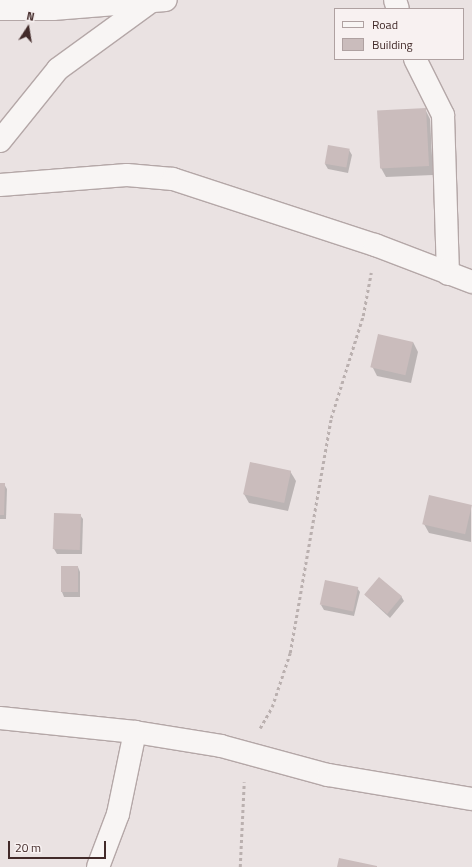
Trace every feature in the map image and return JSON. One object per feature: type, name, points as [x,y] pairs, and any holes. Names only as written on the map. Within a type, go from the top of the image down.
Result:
[{"type":"street","points":[[0,9],[53,9],[158,1]]},
{"type":"street","points":[[0,141],[58,69],[158,1]]},
{"type":"street","points":[[415,60],[443,116],[448,274]]},
{"type":"street","points":[[0,185],[126,175],[173,179],[375,245],[472,282]]},
{"type":"street","points":[[0,718],[135,732],[246,752],[328,775],[472,799]]},
{"type":"street","points":[[98,867],[118,814],[135,732]]},
{"type":"path","points":[[240,867],[246,752],[272,707],[290,653],[320,470],[331,418],[364,316],[375,245]]},
{"type":"building","points":[[426,108],[429,166],[380,168],[377,111]]},
{"type":"building","points":[[328,145],[350,149],[346,168],[325,164]]},
{"type":"building","points":[[378,334],[413,342],[405,375],[370,367]]},
{"type":"building","points":[[250,462],[291,471],[284,503],[243,494]]},
{"type":"building","points":[[0,483],[5,483],[4,515],[0,515]]},
{"type":"building","points":[[429,495],[472,505],[465,534],[422,524]]},
{"type":"building","points":[[54,513],[81,514],[80,550],[53,549]]},
{"type":"building","points":[[61,566],[78,566],[78,592],[61,592]]},
{"type":"building","points":[[379,577],[402,596],[387,614],[364,595]]},
{"type":"building","points":[[325,580],[358,587],[353,612],[320,604]]},
{"type":"building","points":[[339,858],[377,866],[377,867],[337,867]]}]
